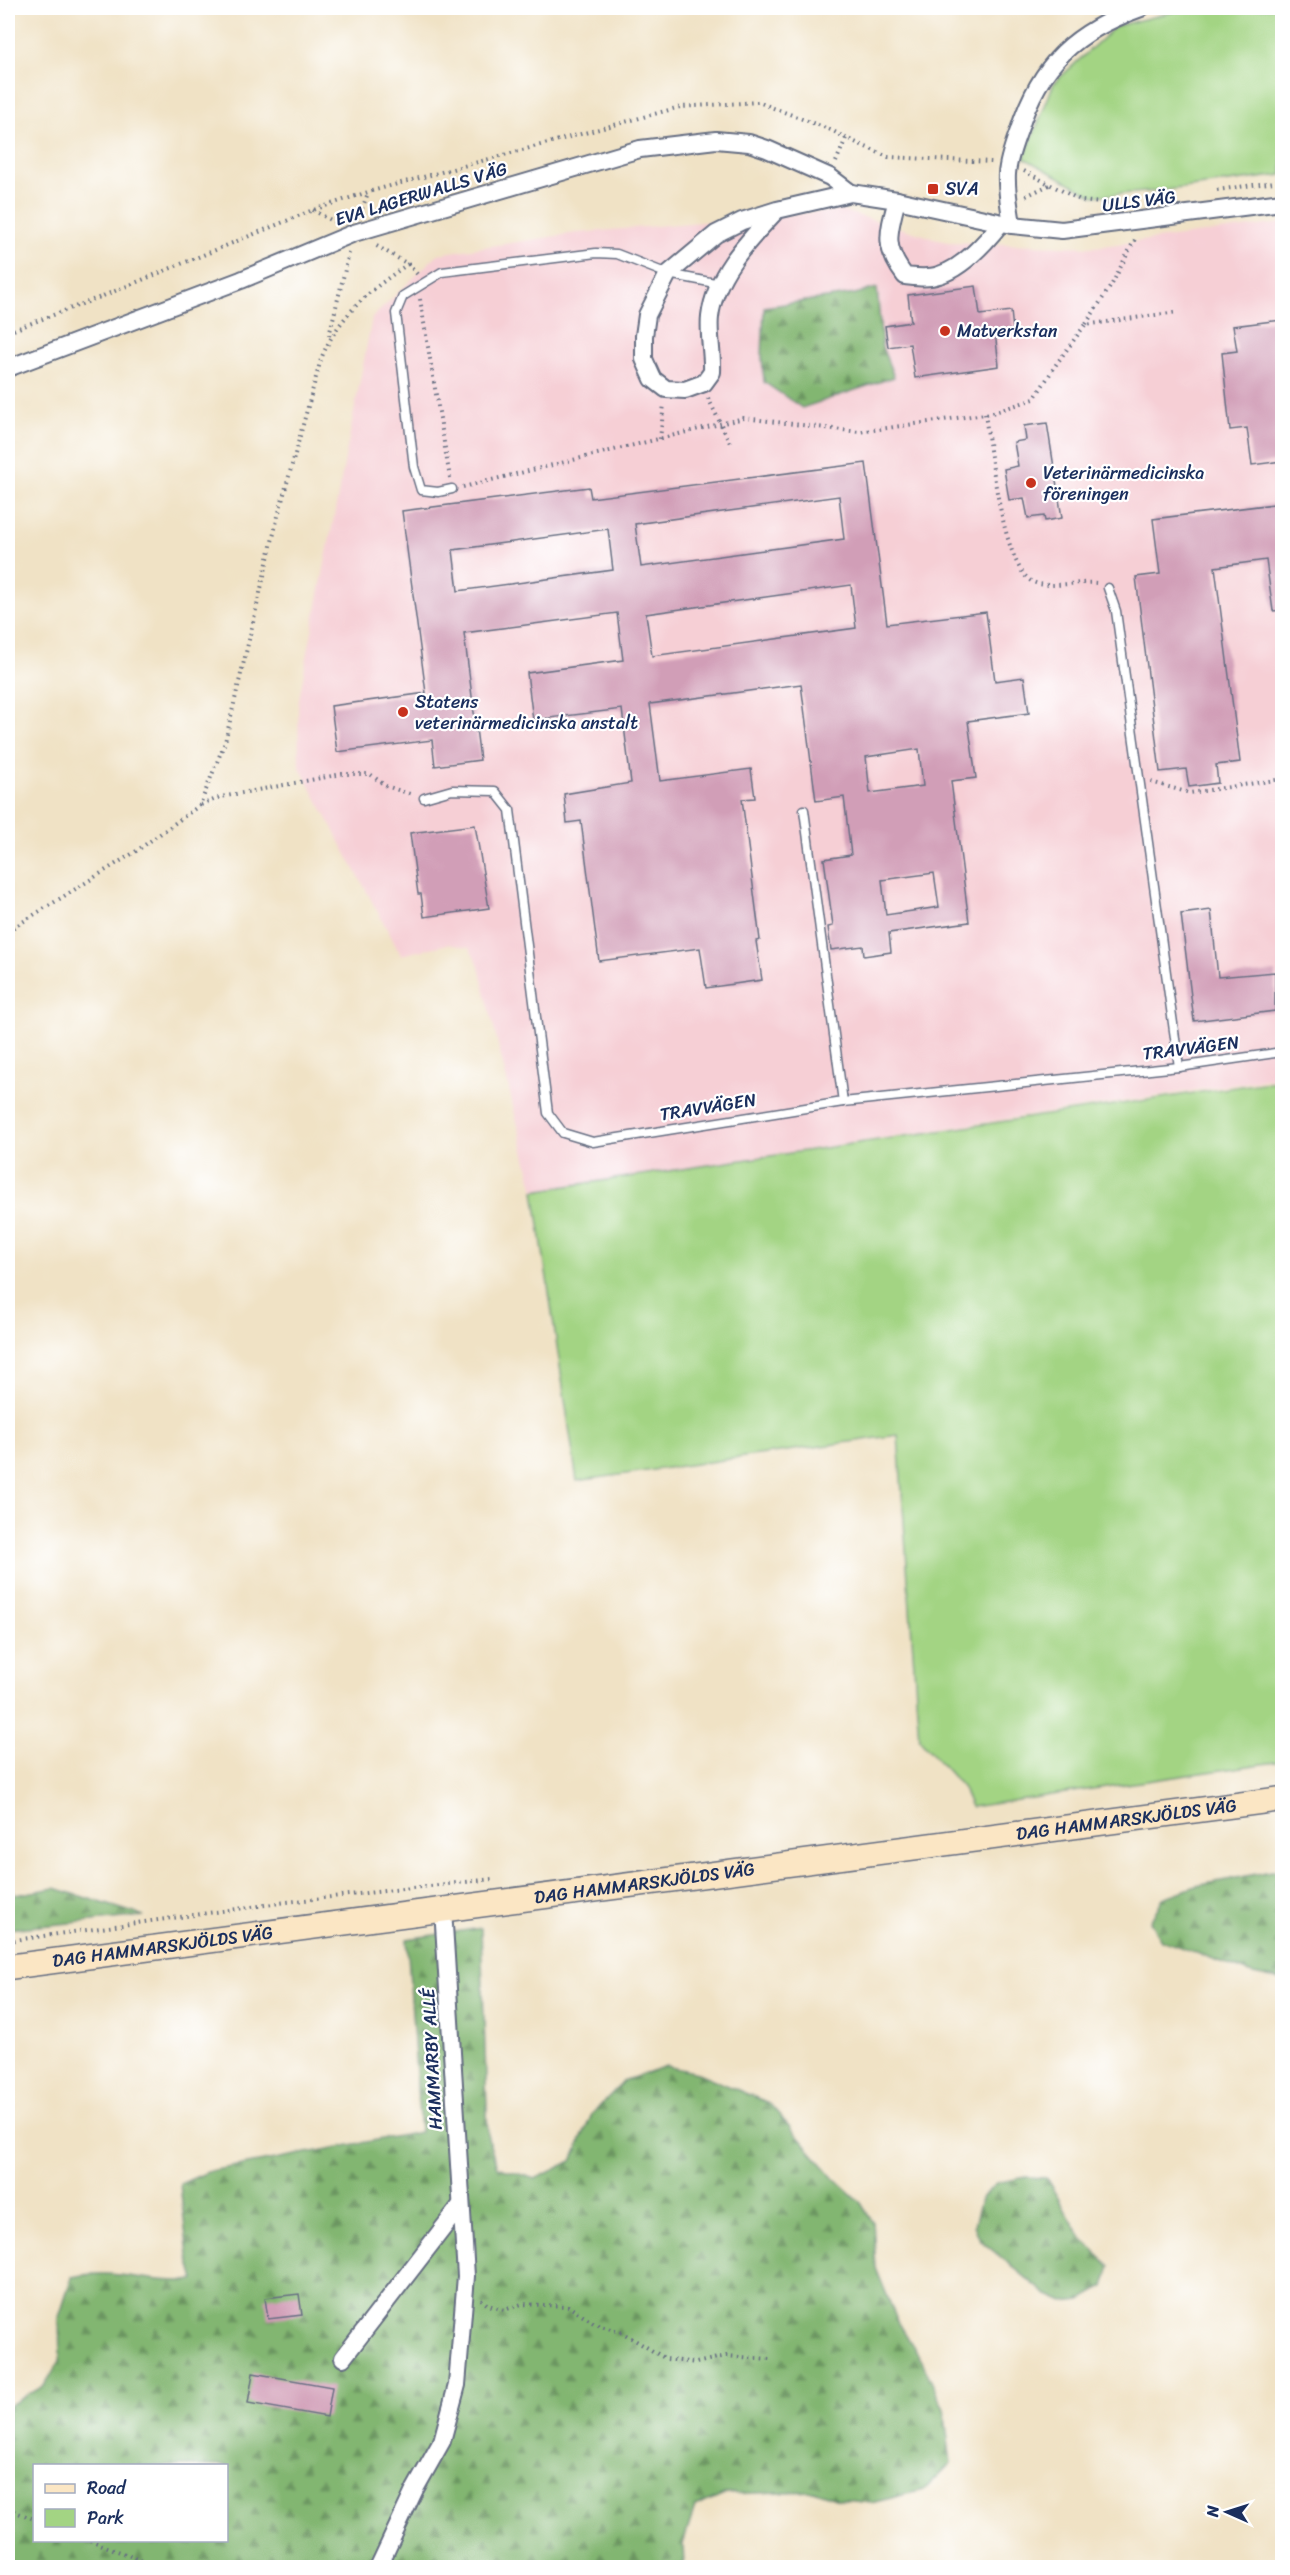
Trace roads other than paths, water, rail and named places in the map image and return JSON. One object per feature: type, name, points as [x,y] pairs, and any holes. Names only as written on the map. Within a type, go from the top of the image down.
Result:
[{"type":"main road","name":"DAG HAMMARSKJÖLDS VÄG","points":[[8,1967],[1282,1798]]},
{"type":"street","points":[[897,200],[888,234],[892,256],[905,276],[920,278],[939,275],[956,267],[1007,224],[1008,163],[1026,108],[1046,73],[1072,43],[1107,20],[1140,8]]},
{"type":"street","name":"EVA LAGERWALLS VÄG","points":[[8,368],[241,280],[354,233],[640,149],[717,140],[749,143],[830,177],[851,193]]},
{"type":"street","name":"ULLS VÄG","points":[[720,284],[710,318],[712,372],[700,385],[685,390],[666,389],[653,379],[644,359],[644,336],[647,315],[668,274],[716,234],[742,221],[777,210],[851,193],[897,200],[1007,224],[1062,230],[1282,202]]},
{"type":"street","points":[[720,284],[742,248],[777,210]]},
{"type":"street","name":"HAMMARBY ALLÉ","points":[[378,2568],[415,2489],[442,2441],[457,2385],[466,2276],[443,1910]]},
{"type":"street","points":[[343,2358],[460,2206]]},
{"type":"lane","points":[[452,489],[438,492],[422,490],[414,467],[396,313],[403,296],[442,272],[596,253],[617,254],[668,274],[720,284]]},
{"type":"lane","points":[[1108,588],[1116,611],[1179,1067]]},
{"type":"lane","name":"TRAVVÄGEN","points":[[424,798],[452,790],[495,791],[510,810],[548,1113],[564,1133],[592,1142],[843,1102],[1179,1067],[1282,1052]]},
{"type":"lane","points":[[804,810],[843,1102]]},
{"type":"place","name":"SVA","points":[[933,189]]},
{"type":"place","name":"Matverkstan","points":[[945,331]]},
{"type":"place","name":"Veterinärmedicinska föreningen","points":[[1031,483]]},
{"type":"place","name":"Statens veterinärmedicinska anstalt","points":[[403,712]]}]
